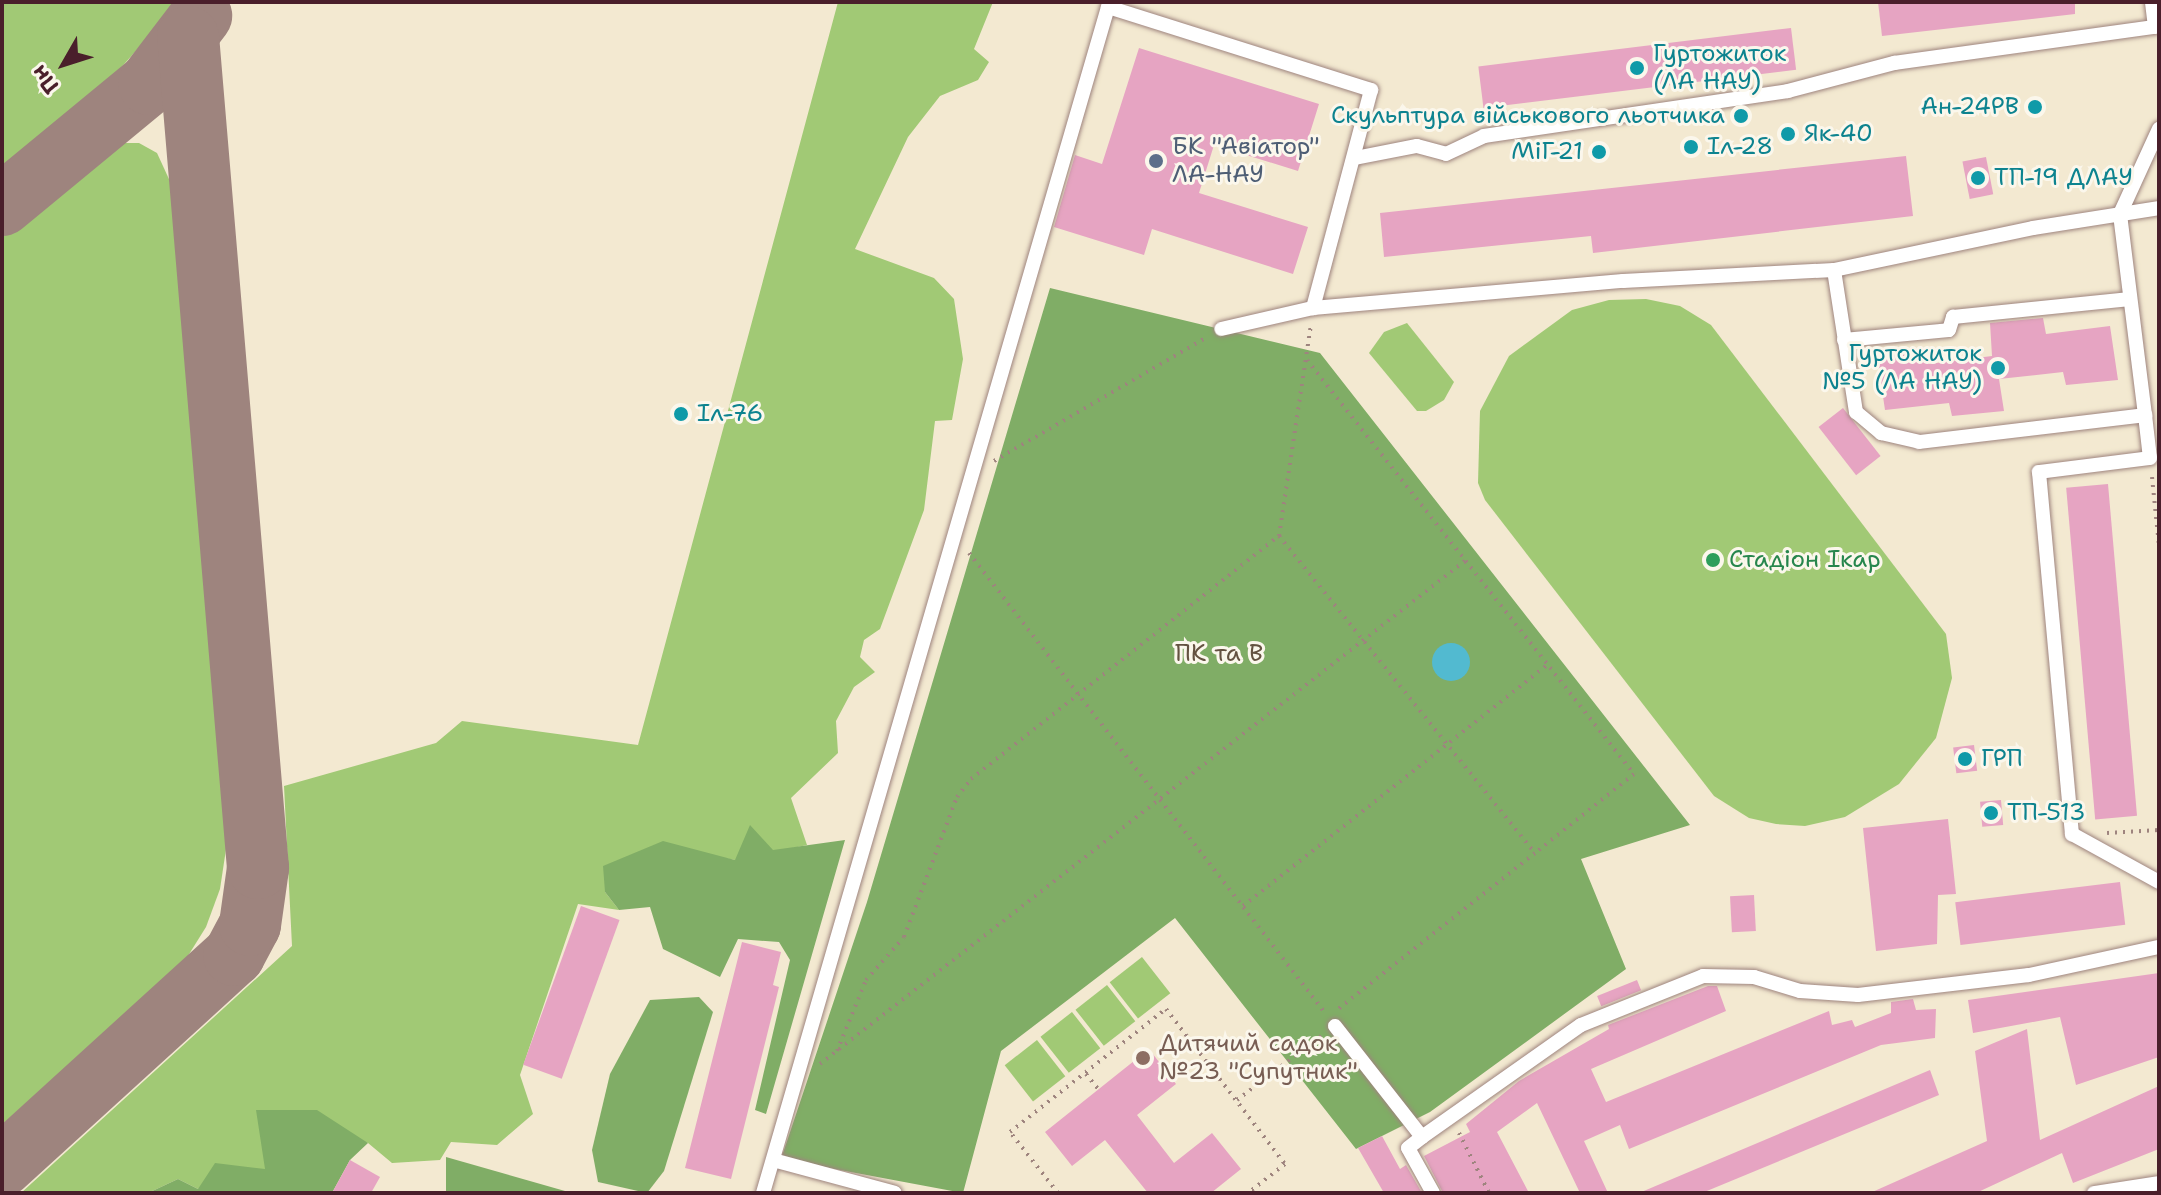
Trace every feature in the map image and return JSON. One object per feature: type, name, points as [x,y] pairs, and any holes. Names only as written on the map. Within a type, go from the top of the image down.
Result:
[{"type":"lane","points":[[1355,158],[1417,146],[1446,154],[1484,136],[1788,91],[1894,63],[2155,27],[2152,2]]},
{"type":"lane","points":[[763,1193],[799,1080],[1108,7],[1371,90],[1313,308]]},
{"type":"lane","points":[[2159,129],[2120,214],[2150,458],[2039,472],[2072,834],[2159,882]]},
{"type":"lane","points":[[1221,329],[1313,308],[1623,281],[1834,270],[2159,208]]},
{"type":"lane","points":[[1834,270],[1856,412],[1881,433],[1919,442],[2145,415]]},
{"type":"lane","points":[[1844,340],[1949,330],[1953,317],[2130,299]]},
{"type":"lane","points":[[1433,1193],[1408,1148],[1581,1025],[1703,976],[1754,977],[1800,991],[1858,995],[2029,975],[2159,947]]},
{"type":"lane","points":[[1332,1021],[1422,1137]]},
{"type":"lane","points":[[773,1160],[895,1193]]},
{"type":"lane","points":[[2094,1193],[2159,1183]]},
{"type":"path","points":[[837,1051],[866,980],[904,937],[957,797],[971,779],[1279,536],[1313,308]]},
{"type":"path","points":[[974,472],[1221,329]]},
{"type":"path","points":[[1237,1100],[1634,774],[1307,360]]},
{"type":"path","points":[[2150,458],[2159,546]]},
{"type":"path","points":[[955,535],[1332,1021]]},
{"type":"path","points":[[1279,536],[1535,853]]},
{"type":"path","points":[[799,1080],[1466,560]]},
{"type":"path","points":[[1243,906],[1548,664]]},
{"type":"path","points":[[2072,834],[2159,830]]},
{"type":"path","points":[[1058,1193],[1010,1132],[1166,1009],[1285,1164],[1248,1193]]},
{"type":"path","points":[[1086,1074],[1098,1089]]},
{"type":"path","points":[[1450,1117],[1489,1193]]},
{"type":"green space","points":[[2,2],[179,2],[89,104],[2,167]]},
{"type":"green space","points":[[838,2],[993,2],[974,49],[989,62],[978,80],[940,96],[908,137],[855,249],[934,278],[954,299],[963,359],[952,420],[935,421],[924,510],[880,629],[864,640],[860,657],[875,672],[854,687],[836,721],[838,753],[791,798],[807,845],[735,860],[703,854],[605,892],[619,910],[578,904],[520,1075],[533,1114],[497,1145],[451,1142],[440,1160],[392,1163],[368,1143],[257,1110],[266,1169],[198,1189],[178,1179],[148,1193],[21,1193],[292,946],[284,786],[436,743],[462,721],[638,745]]},
{"type":"green space","points":[[120,143],[139,143],[157,153],[174,190],[228,836],[220,889],[206,927],[186,959],[2,1125],[2,230]]},
{"type":"green space","name":"ПК та В","points":[[1050,288],[1320,353],[1690,825],[1581,859],[1626,969],[1430,1112],[1356,1149],[1175,918],[1001,1051],[963,1193],[781,1159],[867,902]]},
{"type":"green space","name":"Стадіон Ікар","points":[[1646,299],[1680,306],[1711,325],[1946,634],[1952,678],[1936,738],[1899,784],[1845,817],[1805,826],[1776,824],[1749,818],[1714,796],[1485,500],[1478,483],[1480,411],[1509,356],[1572,310],[1609,300]]},
{"type":"green space","points":[[1407,323],[1454,382],[1444,400],[1426,411],[1417,411],[1369,353],[1384,332]]},
{"type":"green space","points":[[750,825],[773,850],[845,840],[766,1114],[755,1110],[790,960],[779,942],[738,939],[720,977],[663,949],[650,907],[619,910],[605,892],[603,866],[663,841],[735,860]]},
{"type":"green space","points":[[1142,957],[1170,993],[1138,1018],[1110,982]]},
{"type":"green space","points":[[1107,985],[1135,1021],[1104,1046],[1075,1010]]},
{"type":"green space","points":[[699,997],[713,1012],[664,1171],[647,1193],[598,1182],[592,1150],[610,1074],[650,1000]]},
{"type":"green space","points":[[1072,1012],[1100,1048],[1069,1073],[1040,1037]]},
{"type":"green space","points":[[1037,1040],[1065,1076],[1033,1101],[1005,1065]]},
{"type":"green space","points":[[256,1110],[317,1110],[368,1143],[350,1160],[332,1193],[148,1193],[178,1179],[198,1189],[215,1163],[265,1169]]},
{"type":"green space","points":[[446,1157],[572,1193],[446,1193]]},
{"type":"water","points":[[1451,643],[1464,649],[1470,662],[1464,675],[1451,681],[1438,675],[1432,662],[1438,649]]},
{"type":"building","points":[[1878,2],[2075,2],[2075,14],[1882,36]]},
{"type":"building","name":"Гуртожиток (ЛА НАУ)","points":[[1791,28],[1796,70],[1483,108],[1478,66]]},
{"type":"building","name":"БК \"Авіатор\" ЛА-НАУ","points":[[1139,48],[1319,104],[1298,171],[1214,145],[1199,193],[1308,227],[1293,274],[1152,229],[1144,255],[1054,227],[1075,155],[1102,164]]},
{"type":"building","points":[[1906,156],[1913,216],[1593,253],[1591,236],[1384,257],[1380,213]]},
{"type":"building","name":"ТП-19 ДЛАУ","points":[[1986,157],[1993,194],[1970,199],[1962,162]]},
{"type":"building","name":"Гуртожиток №5 (ЛА НАУ)","points":[[2043,318],[2046,334],[2110,326],[2118,380],[2066,385],[2063,372],[1999,379],[2004,411],[1952,416],[1949,403],[1885,410],[1877,356],[1926,352],[1929,364],[1992,356],[1990,323]]},
{"type":"building","points":[[1843,408],[1881,456],[1856,475],[1819,427]]},
{"type":"building","points":[[2108,484],[2137,816],[2095,819],[2066,488]]},
{"type":"building","name":"ГРП","points":[[1974,745],[1977,771],[1956,773],[1953,748]]},
{"type":"building","name":"ТП-513","points":[[2001,800],[2003,825],[1982,827],[1980,802]]},
{"type":"building","points":[[1948,819],[1956,894],[1938,895],[1937,944],[1876,951],[1863,828]]},
{"type":"building","points":[[2120,882],[2125,925],[1960,945],[1955,902]]},
{"type":"building","points":[[1754,895],[1756,931],[1732,932],[1730,896]]},
{"type":"building","points":[[581,906],[620,920],[562,1079],[523,1065]]},
{"type":"building","points":[[742,942],[781,952],[773,985],[779,987],[731,1179],[685,1168]]},
{"type":"building","points":[[2159,973],[2159,1057],[2076,1085],[2060,1017],[1973,1033],[1968,1000]]},
{"type":"building","points":[[1637,980],[1641,990],[1601,1006],[1597,996]]},
{"type":"building","points":[[1708,986],[1717,986],[1726,1011],[1591,1069],[1606,1102],[1829,1011],[1832,1025],[1852,1020],[1855,1027],[1891,1013],[1891,1002],[1913,999],[1916,1010],[1936,1009],[1935,1038],[1881,1045],[1629,1149],[1620,1125],[1584,1141],[1608,1193],[1580,1193],[1537,1103],[1497,1132],[1529,1193],[1443,1193],[1424,1156],[1470,1132],[1466,1124],[1519,1081],[1609,1029],[1608,1025]]},
{"type":"building","points":[[2027,1029],[2040,1140],[2159,1086],[2159,1149],[2073,1183],[2062,1153],[1976,1193],[1870,1193],[1987,1141],[1975,1051]]},
{"type":"building","points":[[1149,1049],[1176,1084],[1137,1115],[1174,1163],[1212,1133],[1241,1169],[1211,1193],[1148,1193],[1105,1140],[1072,1166],[1045,1132]]},
{"type":"building","points":[[1930,1070],[1939,1095],[1702,1193],[1639,1193]]},
{"type":"building","points":[[1382,1136],[1400,1169],[1406,1165],[1422,1193],[1384,1193],[1358,1148]]},
{"type":"building","points":[[350,1160],[380,1177],[371,1193],[332,1193]]},
{"type":"taxiway","points":[[2,205],[149,84],[201,16]]},
{"type":"taxiway","points":[[2,1166],[234,955],[250,925],[258,868],[188,37]]},
{"type":"place","name":"Гуртожиток (ЛА НАУ)","points":[[1637,68]]},
{"type":"place","name":"Ан-24РВ","points":[[2035,107]]},
{"type":"place","name":"Скульптура військового льотчика","points":[[1741,116]]},
{"type":"place","name":"Як-40","points":[[1788,134]]},
{"type":"place","name":"Іл-28","points":[[1691,147]]},
{"type":"place","name":"МіГ-21","points":[[1599,152]]},
{"type":"place","name":"БК \"Авіатор\" ЛА-НАУ","points":[[1156,161]]},
{"type":"place","name":"ТП-19 ДЛАУ","points":[[1978,178]]},
{"type":"place","name":"Гуртожиток №5 (ЛА НАУ)","points":[[1998,368]]},
{"type":"place","name":"Іл-76","points":[[681,414]]},
{"type":"place","name":"Стадіон Ікар","points":[[1713,560]]},
{"type":"place","name":"ГРП","points":[[1965,759]]},
{"type":"place","name":"ТП-513","points":[[1991,813]]},
{"type":"place","name":"Дитячий садок №23 \"Супутник\"","points":[[1143,1058]]}]
